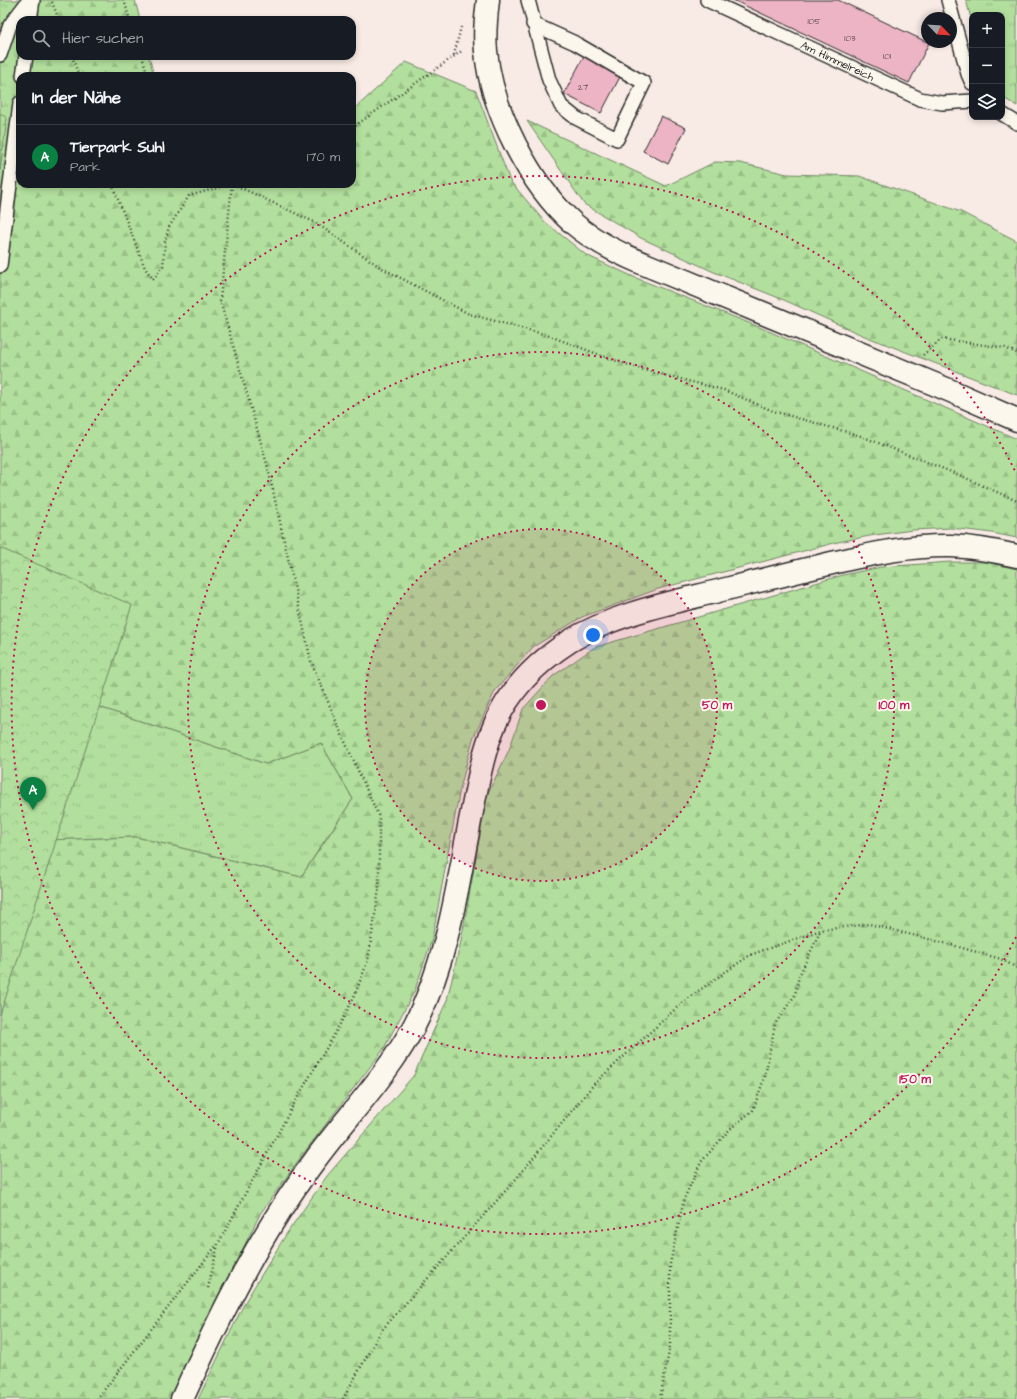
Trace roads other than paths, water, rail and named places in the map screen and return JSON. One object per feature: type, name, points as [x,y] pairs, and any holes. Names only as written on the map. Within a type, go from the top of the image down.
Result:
[{"type":"main road","points":[[488,0],[485,35],[488,68],[494,92],[502,114],[511,136],[535,180],[551,200],[574,224],[617,252],[1017,420]]},
{"type":"main road","points":[[182,1399],[237,1284],[263,1236],[315,1159],[369,1094],[397,1056],[415,1023],[438,968],[446,939],[478,780],[487,744],[496,720],[508,700],[525,678],[547,657],[573,639],[598,627],[628,615],[784,574],[877,553],[914,548],[950,546],[965,547],[989,549],[1017,556]]},
{"type":"lane","points":[[17,16],[29,0]]},
{"type":"lane","points":[[31,16],[33,0]]},
{"type":"lane","points":[[528,0],[533,24],[549,80],[561,106],[576,118],[617,138],[644,83],[575,43],[533,24]]},
{"type":"lane","name":"Am Himmelreich","points":[[707,0],[920,99],[942,103],[969,101]]},
{"type":"lane","points":[[948,0],[969,76]]},
{"type":"lane","points":[[0,55],[10,25],[16,17]]},
{"type":"lane","points":[[24,72],[25,60]]},
{"type":"lane","points":[[1005,116],[1017,123]]},
{"type":"lane","points":[[0,266],[16,136]]},
{"type":"place","name":"Tierpark Suhl","points":[[33,810]]}]
